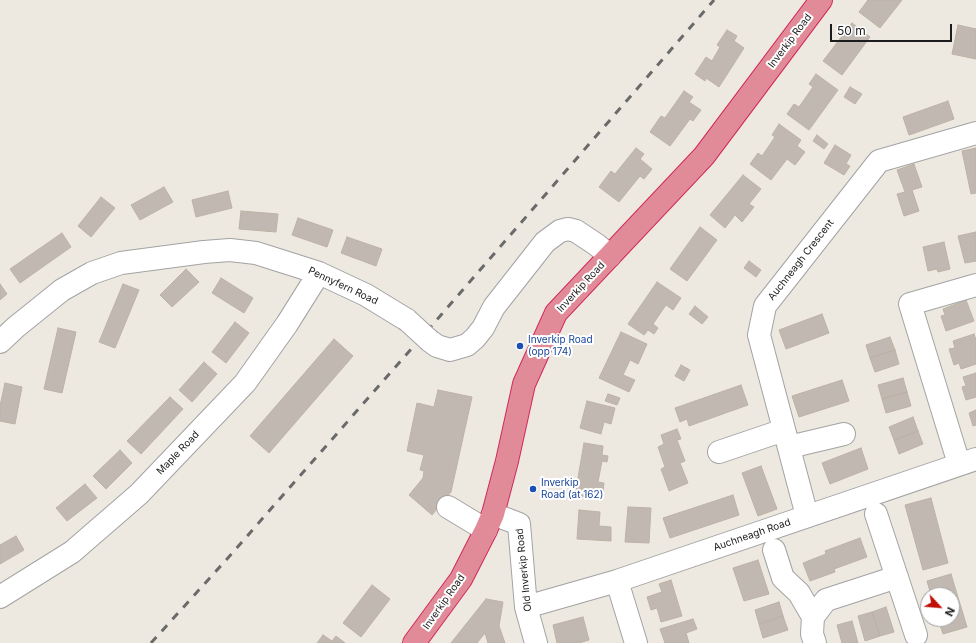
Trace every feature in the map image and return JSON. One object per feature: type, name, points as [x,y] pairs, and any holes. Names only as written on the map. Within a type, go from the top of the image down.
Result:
[{"type":"highway","name":"Inverkip Road","points":[[415,643],[461,579],[490,522],[507,461],[524,384],[556,313],[704,156],[821,0]]},
{"type":"street","name":"Auchneagh Crescent","points":[[807,516],[759,335],[765,306],[879,162],[976,133]]},
{"type":"street","name":"Pennyfern Road","points":[[0,342],[16,327],[62,290],[92,273],[121,263],[230,250],[256,253],[319,272],[366,295],[408,320],[437,346],[450,350],[467,345],[475,338],[483,328],[494,307],[545,242],[560,231],[568,229],[585,235],[610,256]]},
{"type":"street","name":"Maple Road","points":[[0,597],[72,552],[139,494],[245,382],[287,324],[319,272]]},
{"type":"street","points":[[967,462],[910,304],[976,286]]},
{"type":"street","points":[[719,452],[787,439],[844,434]]},
{"type":"street","name":"Auchneagh Road","points":[[526,607],[617,581],[967,462]]},
{"type":"street","points":[[448,507],[490,522]]},
{"type":"street","points":[[876,514],[916,635]]},
{"type":"street","name":"Old Inverkip Road","points":[[490,522],[519,524],[526,607],[536,643]]},
{"type":"street","points":[[774,550],[783,578],[800,593],[813,617],[812,634],[815,643]]},
{"type":"street","points":[[813,617],[826,600],[897,577]]},
{"type":"street","points":[[617,581],[636,643]]},
{"type":"building","points":[[868,0],[902,0],[880,28],[859,12]]},
{"type":"building","points":[[852,23],[870,37],[842,75],[823,61]]},
{"type":"building","points":[[958,25],[976,29],[976,59],[952,54]]},
{"type":"building","points":[[727,30],[737,36],[734,41],[744,48],[719,87],[706,78],[705,81],[695,74],[706,57],[712,61],[720,47],[717,45]]},
{"type":"building","points":[[816,74],[838,90],[809,130],[787,114],[794,104],[799,107],[813,87],[809,84]]},
{"type":"building","points":[[850,87],[862,94],[855,104],[844,97]]},
{"type":"building","points":[[684,91],[693,97],[689,102],[701,110],[693,121],[690,119],[670,146],[650,132],[661,116],[665,118]]},
{"type":"building","points":[[948,101],[954,119],[909,135],[903,117]]},
{"type":"building","points":[[779,124],[801,140],[797,146],[805,152],[795,165],[787,159],[771,180],[750,164],[758,153],[762,156],[775,137],[772,135]]},
{"type":"building","points":[[817,135],[828,144],[824,149],[813,141]]},
{"type":"building","points":[[835,145],[851,155],[846,164],[850,166],[844,175],[824,163]]},
{"type":"building","points":[[636,148],[644,154],[640,159],[652,169],[644,179],[640,176],[619,202],[599,187],[611,171],[615,174]]},
{"type":"building","points":[[976,148],[976,193],[971,194],[962,151]]},
{"type":"building","points":[[914,164],[922,187],[912,190],[919,211],[904,216],[897,194],[905,192],[897,170]]},
{"type":"building","points":[[743,175],[761,189],[749,204],[754,207],[742,222],[735,215],[725,228],[710,215]]},
{"type":"building","points":[[164,187],[173,202],[140,220],[131,205]]},
{"type":"building","points":[[228,191],[232,208],[196,217],[192,200]]},
{"type":"building","points":[[101,197],[115,208],[91,237],[78,226]]},
{"type":"building","points":[[241,211],[278,214],[276,232],[239,229]]},
{"type":"building","points":[[298,218],[333,230],[327,247],[292,235]]},
{"type":"building","points":[[700,227],[717,240],[687,281],[670,269]]},
{"type":"building","points":[[976,232],[976,261],[965,263],[958,236]]},
{"type":"building","points":[[62,233],[71,247],[20,283],[10,269]]},
{"type":"building","points":[[347,237],[382,249],[376,266],[341,253]]},
{"type":"building","points":[[944,242],[950,269],[938,272],[937,269],[928,271],[923,247]]},
{"type":"building","points":[[749,261],[761,270],[756,277],[744,268]]},
{"type":"building","points":[[186,269],[199,282],[172,307],[160,295]]},
{"type":"building","points":[[221,278],[253,298],[244,313],[212,293]]},
{"type":"building","points":[[657,282],[681,298],[673,310],[666,305],[653,324],[658,328],[654,334],[648,330],[644,335],[628,324]]},
{"type":"building","points":[[0,284],[7,294],[0,300]]},
{"type":"building","points":[[123,284],[139,290],[115,348],[99,342]]},
{"type":"building","points":[[966,300],[974,321],[946,331],[941,316],[945,315],[943,309]]},
{"type":"building","points":[[695,306],[708,317],[702,324],[689,314]]},
{"type":"building","points":[[822,314],[829,333],[786,349],[779,330]]},
{"type":"building","points":[[235,322],[249,333],[226,363],[212,352]]},
{"type":"building","points":[[58,328],[76,332],[62,393],[44,389]]},
{"type":"building","points":[[621,332],[647,344],[638,364],[630,360],[623,375],[635,380],[629,392],[599,378]]},
{"type":"building","points":[[974,334],[976,340],[976,364],[961,369],[959,363],[954,365],[949,349],[955,348],[953,341]]},
{"type":"building","points":[[890,337],[895,350],[870,358],[866,345]]},
{"type":"building","points":[[334,339],[353,356],[269,453],[250,436]]},
{"type":"building","points":[[895,350],[899,364],[875,372],[870,358]]},
{"type":"building","points":[[204,362],[217,374],[192,402],[179,390]]},
{"type":"building","points":[[681,365],[690,370],[684,381],[675,376]]},
{"type":"building","points":[[976,373],[976,397],[966,400],[962,387],[966,386],[963,377]]},
{"type":"building","points":[[903,378],[907,392],[882,399],[878,385]]},
{"type":"building","points":[[842,380],[849,401],[799,417],[792,396]]},
{"type":"building","points":[[5,383],[22,387],[15,424],[0,421],[0,406]]},
{"type":"building","points":[[741,385],[748,405],[689,426],[687,419],[680,422],[675,408]]},
{"type":"building","points":[[438,390],[472,397],[451,492],[432,515],[409,495],[423,478],[424,471],[420,470],[424,455],[407,451],[417,403],[434,407]]},
{"type":"building","points":[[907,392],[911,406],[886,413],[882,399]]},
{"type":"building","points":[[608,394],[620,398],[617,405],[605,401]]},
{"type":"building","points":[[170,397],[183,409],[141,454],[127,441]]},
{"type":"building","points":[[587,401],[615,408],[611,424],[604,422],[601,434],[580,428]]},
{"type":"building","points":[[976,410],[976,425],[973,426],[969,413]]},
{"type":"building","points":[[913,417],[918,431],[894,440],[889,427]]},
{"type":"building","points":[[677,429],[681,439],[677,440],[685,461],[680,463],[688,483],[669,491],[661,469],[665,467],[658,447],[664,444],[661,435]]},
{"type":"building","points":[[918,431],[923,444],[899,454],[894,440]]},
{"type":"building","points":[[584,443],[603,446],[602,455],[608,456],[607,462],[602,461],[598,482],[604,483],[602,500],[575,495]]},
{"type":"building","points":[[861,448],[868,469],[830,484],[822,463]]},
{"type":"building","points":[[120,450],[132,463],[106,489],[93,476]]},
{"type":"building","points":[[761,466],[777,509],[758,516],[742,473]]},
{"type":"building","points":[[85,484],[97,498],[67,521],[56,508]]},
{"type":"building","points":[[733,495],[739,515],[670,538],[663,518]]},
{"type":"building","points":[[931,498],[948,563],[923,570],[905,505]]},
{"type":"building","points":[[628,507],[651,508],[649,543],[625,542]]},
{"type":"building","points":[[579,510],[600,512],[599,526],[611,527],[611,541],[577,539]]},
{"type":"building","points":[[16,536],[24,550],[0,564],[0,545]]},
{"type":"building","points":[[860,538],[867,557],[834,569],[835,572],[810,581],[803,563],[826,554],[825,551]]},
{"type":"building","points":[[758,560],[769,594],[744,601],[733,568]]},
{"type":"building","points":[[951,574],[955,587],[929,587],[927,581]]},
{"type":"building","points":[[671,580],[682,616],[661,622],[657,608],[651,610],[647,597],[662,592],[659,584]]},
{"type":"building","points":[[372,585],[390,599],[361,637],[343,623]]},
{"type":"building","points":[[486,599],[503,602],[499,626],[505,643],[488,643],[485,633],[477,643],[451,643]]},
{"type":"building","points":[[779,602],[783,616],[759,624],[755,610]]},
{"type":"building","points":[[960,604],[967,627],[943,634],[941,627],[960,627]]},
{"type":"building","points":[[886,607],[894,632],[880,636],[872,612]]},
{"type":"building","points":[[872,612],[880,636],[865,641],[858,616]]},
{"type":"building","points":[[783,616],[788,630],[763,638],[759,624]]},
{"type":"building","points":[[583,617],[589,640],[579,643],[557,643],[553,625]]},
{"type":"building","points":[[693,619],[697,629],[686,633],[689,643],[665,643],[660,629]]},
{"type":"building","points":[[852,621],[858,643],[842,643],[837,625]]},
{"type":"building","points":[[323,635],[332,641],[336,636],[345,643],[317,643]]},
{"type":"railway","points":[[151,643],[227,559],[441,315],[714,0]]},
{"type":"place","name":"Inverkip Road (opp 174)","points":[[520,346]]},
{"type":"place","name":"Inverkip Road (at 162)","points":[[533,489]]}]
